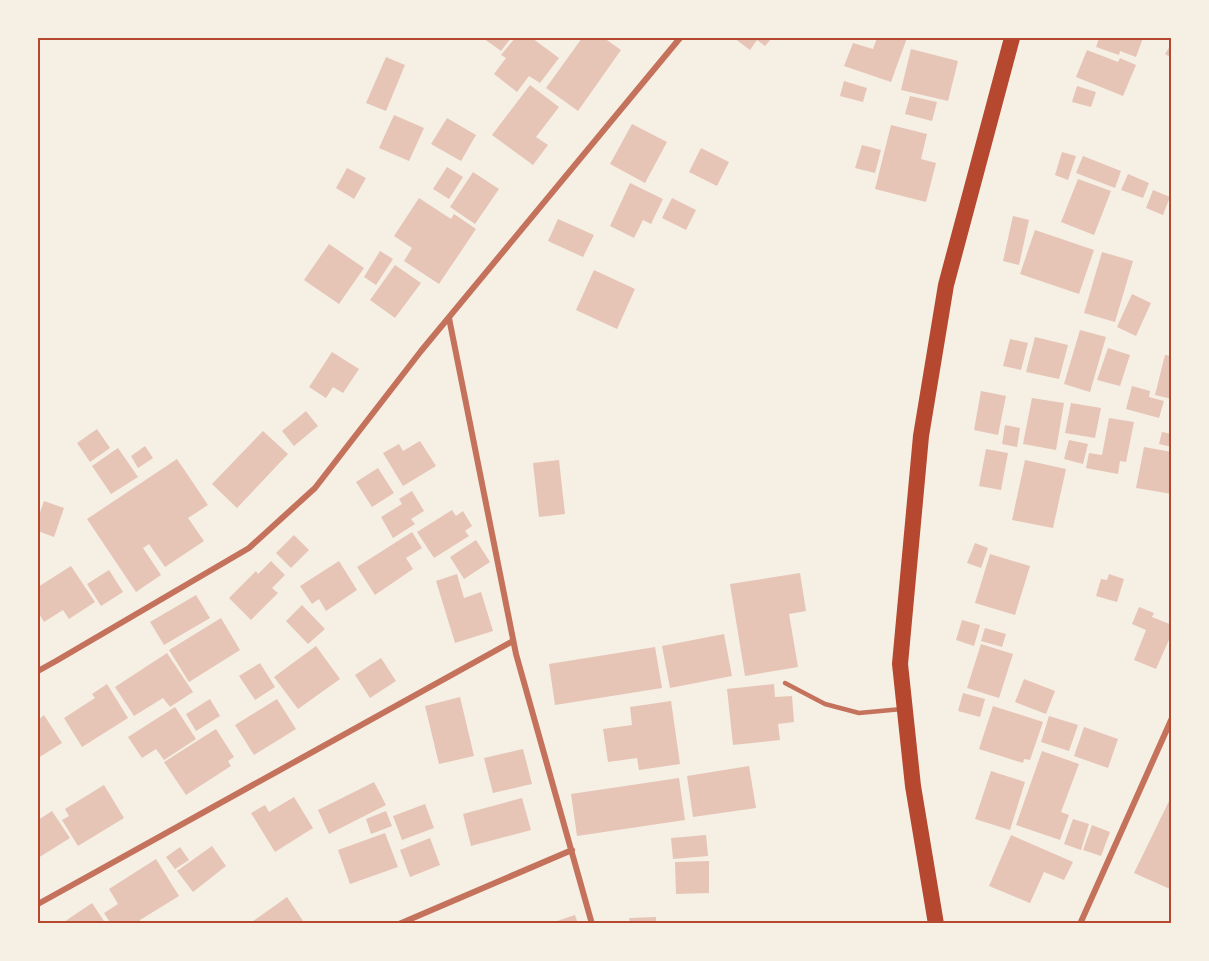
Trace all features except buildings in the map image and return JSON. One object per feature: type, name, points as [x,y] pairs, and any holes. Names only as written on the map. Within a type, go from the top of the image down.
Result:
[{"type":"highway","points":[[936,924],[913,786],[900,664],[921,436],[946,285],[1012,38]]},
{"type":"street","points":[[38,671],[249,548],[315,488],[448,318],[680,38]]},
{"type":"street","points":[[448,318],[516,654],[592,924]]},
{"type":"street","points":[[38,904],[513,641]]},
{"type":"street","points":[[1080,924],[1172,718]]},
{"type":"street","points":[[399,924],[572,850]]},
{"type":"lane","points":[[785,683],[825,704],[859,713],[905,709]]}]
